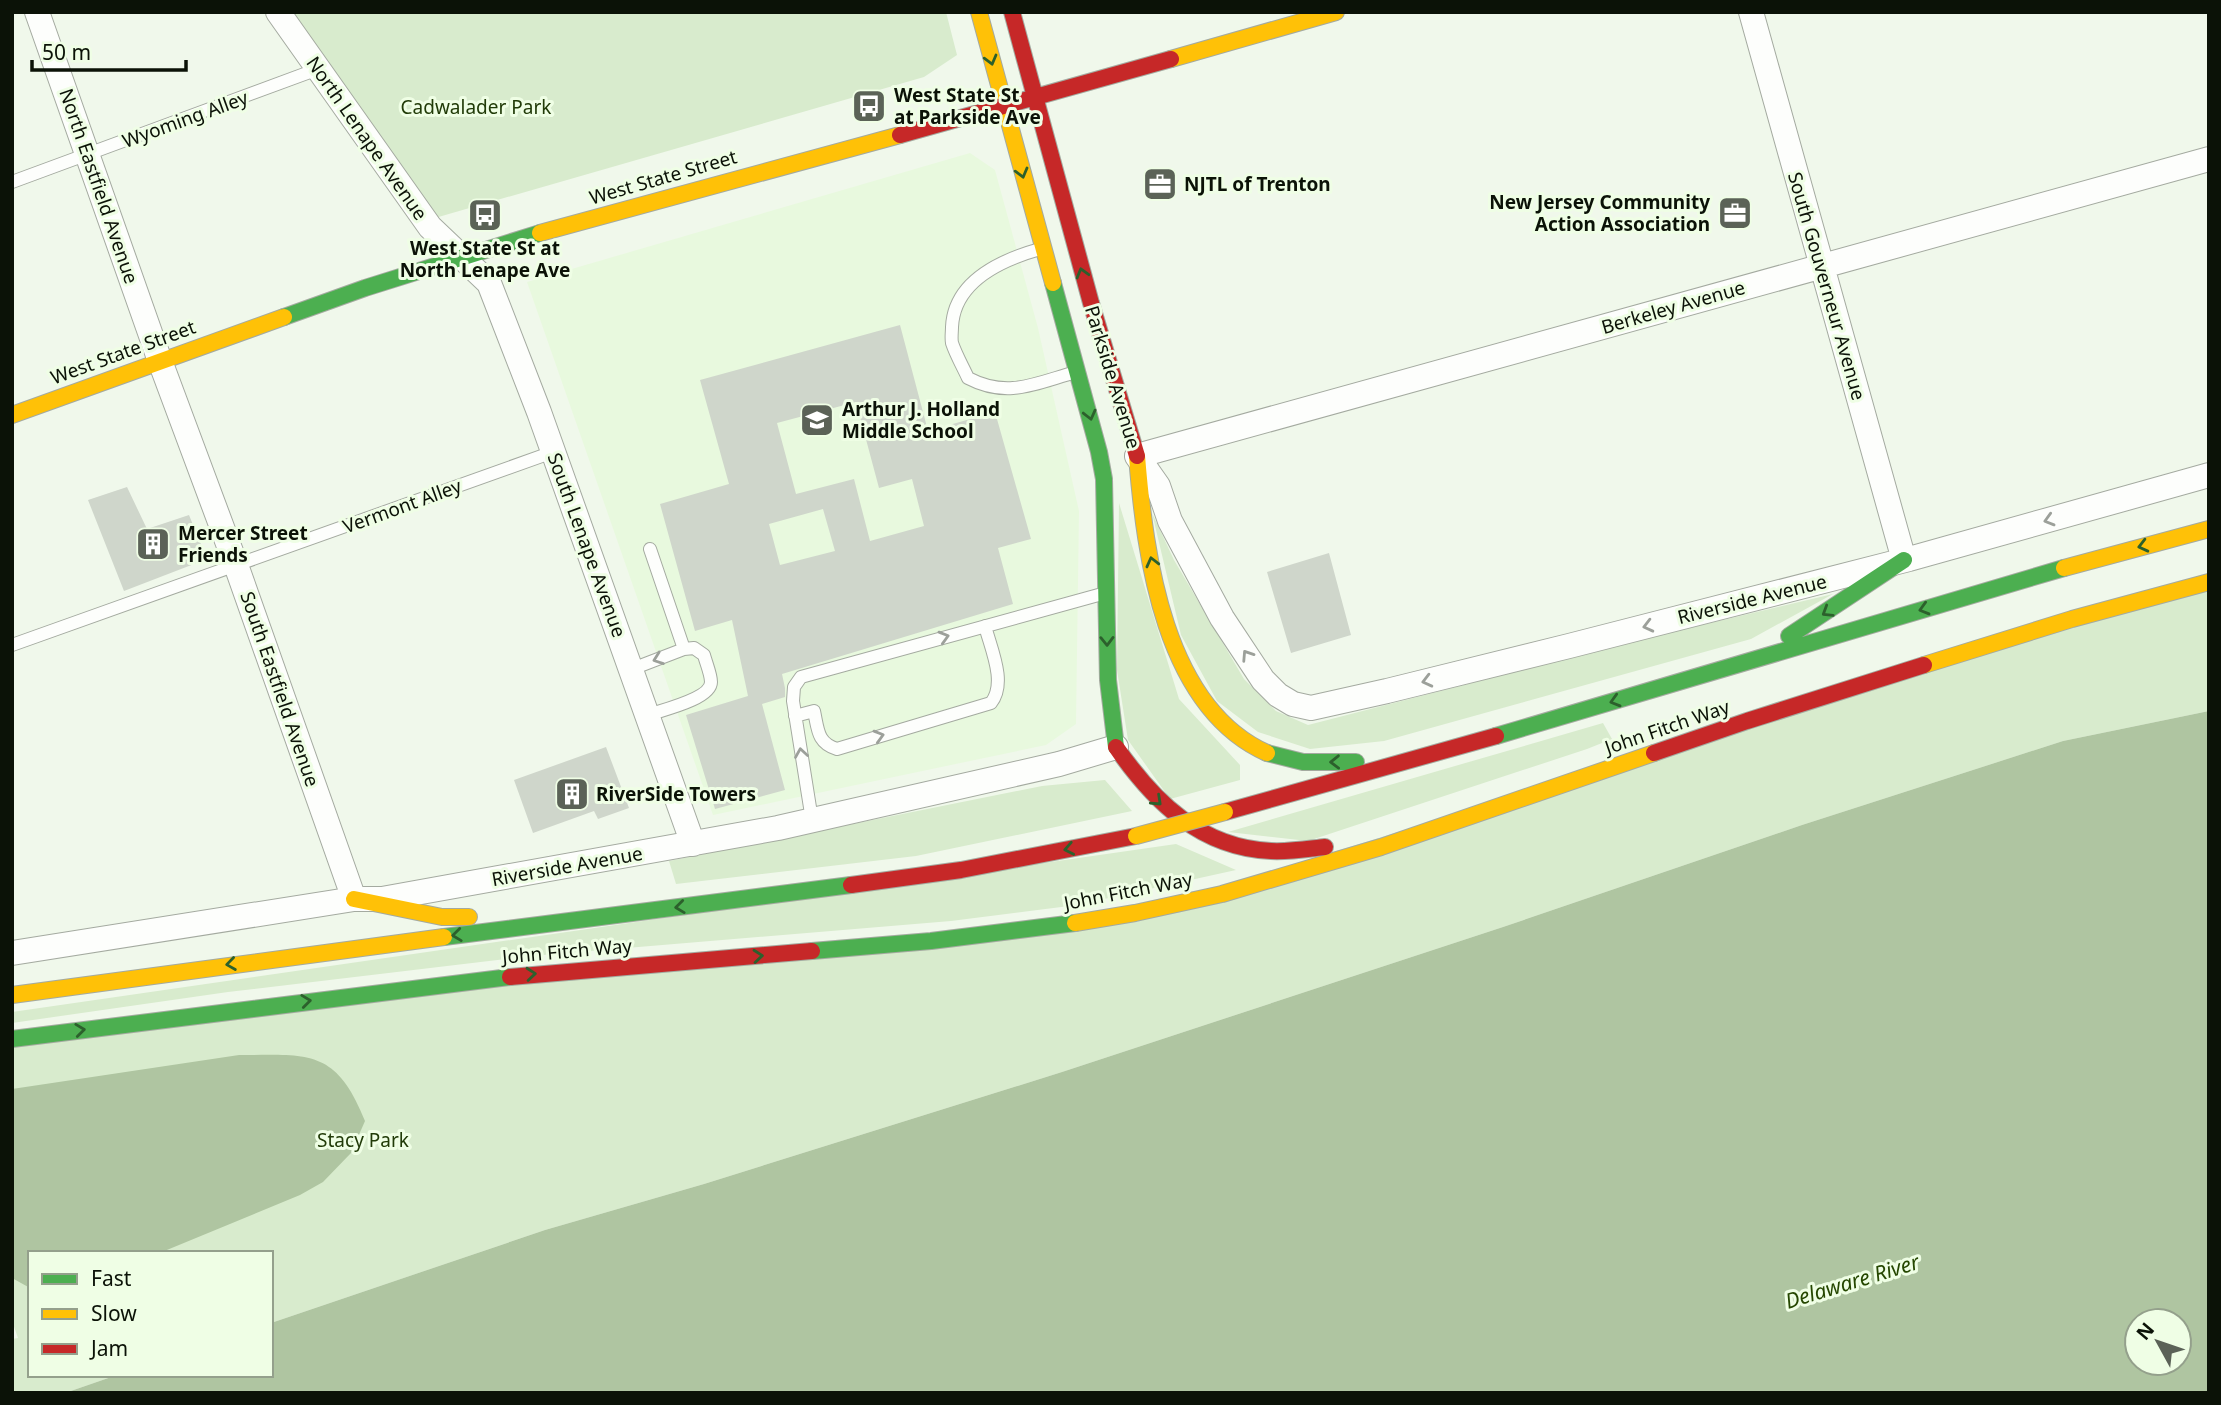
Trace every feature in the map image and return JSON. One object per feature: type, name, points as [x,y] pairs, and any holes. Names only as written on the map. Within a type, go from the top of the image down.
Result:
[{"type":"main road","name":"Parkside Avenue","points":[[979,12],[1099,452],[1104,479],[1108,680],[1116,747]]},
{"type":"main road","name":"Parkside Avenue","points":[[1012,12],[1073,242],[1137,456]]},
{"type":"main road","name":"West State Street","points":[[12,415],[365,288],[463,256],[1004,107],[1336,12]]},
{"type":"main road","points":[[1137,456],[1143,526],[1158,588],[1177,650],[1192,685],[1208,708],[1245,740],[1285,759],[1310,763],[1403,761]]},
{"type":"main road","name":"John Fitch Way","points":[[12,995],[961,870],[1136,836],[1518,729],[2126,550],[2209,529]]},
{"type":"main road","points":[[1751,660],[1904,560]]},
{"type":"main road","name":"John Fitch Way","points":[[12,1039],[524,975],[931,941],[1135,914],[1222,894],[1381,847],[1747,721],[1943,658],[2209,582]]},
{"type":"main road","points":[[1116,747],[1138,781],[1160,805],[1206,837],[1239,848],[1268,852],[1326,847],[1544,792]]},
{"type":"main road","points":[[355,899],[442,918],[622,914]]},
{"type":"street","name":"North Eastfield Avenue","points":[[37,12],[160,361]]},
{"type":"street","name":"North Lenape Avenue","points":[[278,12],[430,227],[463,256]]},
{"type":"street","name":"South Gouverneur Avenue","points":[[1751,12],[1904,560]]},
{"type":"street","name":"Berkeley Avenue","points":[[1137,456],[2209,159]]},
{"type":"street","name":"South Lenape Avenue","points":[[463,256],[489,283],[554,452],[693,845]]},
{"type":"street","name":"South Eastfield Avenue","points":[[160,361],[355,899]]},
{"type":"street","name":"Parkside Avenue","points":[[1137,456],[1158,486],[1170,521],[1222,618],[1263,680],[1293,705]]},
{"type":"street","name":"Riverside Avenue","points":[[1293,705],[1311,708],[1387,691],[1904,560],[2209,475]]},
{"type":"street","name":"Riverside Avenue","points":[[14,948],[355,899],[382,898],[693,845],[1059,764],[1116,747]]},
{"type":"lane","name":"Wyoming Alley","points":[[12,182],[318,69]]},
{"type":"lane","points":[[1043,248],[985,272],[974,281],[958,303],[952,320],[951,341],[968,378],[998,390],[1014,389],[1078,372]]},
{"type":"lane","name":"Vermont Alley","points":[[12,645],[554,452]]},
{"type":"lane","points":[[650,549],[684,649]]},
{"type":"lane","points":[[812,820],[795,716],[794,687],[801,677],[1106,593]]},
{"type":"lane","points":[[795,716],[814,711],[820,740],[837,749],[991,703],[997,696],[999,681],[985,626]]},
{"type":"lane","points":[[632,669],[684,649],[694,648],[704,655],[711,683],[708,690],[699,698],[649,715]]},
{"type":"shaded area","name":"Arthur J. Holland Middle School","points":[[970,153],[995,170],[1038,328],[1079,511],[1076,724],[1046,745],[713,815],[527,282]]},
{"type":"green space","name":"Cadwalader Park","points":[[291,12],[946,12],[957,55],[924,77],[435,218]]},
{"type":"green space","points":[[1119,503],[1179,699],[1240,765],[1240,780],[1170,799],[1128,740],[1117,670]]},
{"type":"green space","points":[[1152,513],[1174,560],[1244,679],[1276,711],[1308,725],[1651,637],[1833,594],[1751,639],[1384,741],[1310,749],[1258,732],[1217,701],[1181,635]]},
{"type":"green space","name":"Stacy Park","points":[[2209,582],[2209,711],[2063,741],[1802,825],[1062,1072],[704,1184],[545,1230],[273,1322],[273,1251],[28,1251],[28,1377],[111,1377],[65,1393],[12,1393],[12,1339],[18,1338],[12,1321],[12,1039],[1135,913]]},
{"type":"green space","points":[[1603,723],[1612,739],[1308,841],[1228,832]]},
{"type":"green space","points":[[1105,780],[1132,811],[916,856],[676,884],[669,861],[1042,786]]},
{"type":"green space","points":[[1176,844],[1236,870],[1077,905],[951,921],[531,956],[228,992],[12,1023],[12,1012]]},
{"type":"water","name":"Delaware River","points":[[2209,711],[2209,1393],[65,1393],[111,1377],[273,1377],[273,1322],[545,1230],[704,1184],[1062,1072],[1802,825],[2063,741]]},
{"type":"water","points":[[239,1055],[284,1055],[317,1061],[331,1068],[354,1097],[365,1121],[351,1153],[323,1182],[300,1195],[164,1251],[28,1251],[28,1287],[12,1278],[12,1089]]},
{"type":"building","points":[[900,325],[928,431],[995,412],[1031,539],[998,548],[1013,604],[782,674],[785,697],[762,704],[785,790],[715,809],[686,715],[748,696],[732,620],[695,631],[660,504],[729,484],[700,380]],"holes":[[[856,402],[879,488],[912,479],[924,526],[870,541],[854,479],[796,494],[777,423]],[[823,509],[835,551],[780,565],[769,524]]]},
{"type":"building","name":"Mercer Street Friends","points":[[127,487],[147,529],[189,515],[207,559],[124,591],[88,500]]},
{"type":"building","points":[[1329,553],[1351,635],[1291,653],[1267,572]]},
{"type":"building","name":"RiverSide Towers","points":[[606,747],[629,808],[598,819],[594,811],[533,833],[514,780]]},
{"type":"traffic: fast","points":[[284,317],[365,288],[540,233]]},
{"type":"traffic: fast","points":[[1053,283],[1104,479],[1108,680],[1116,747]]},
{"type":"traffic: fast","points":[[1789,636],[1904,560]]},
{"type":"traffic: fast","points":[[1496,736],[2064,568]]},
{"type":"traffic: fast","points":[[1267,753],[1303,762],[1356,762]]},
{"type":"traffic: fast","points":[[444,937],[851,885]]},
{"type":"traffic: fast","points":[[812,951],[931,941],[1075,923]]},
{"type":"traffic: fast","points":[[12,1039],[510,977]]},
{"type":"traffic: slow","points":[[979,12],[1053,283]]},
{"type":"traffic: slow","points":[[1171,59],[1336,12]]},
{"type":"traffic: slow","points":[[540,233],[900,135]]},
{"type":"traffic: slow","points":[[12,415],[284,317]]},
{"type":"traffic: slow","points":[[1137,456],[1154,582],[1166,625],[1183,665],[1204,701],[1232,731],[1267,753]]},
{"type":"traffic: slow","points":[[2064,568],[2209,529]]},
{"type":"traffic: slow","points":[[1924,665],[2072,619],[2209,582]]},
{"type":"traffic: slow","points":[[1075,923],[1222,894],[1381,847],[1654,753]]},
{"type":"traffic: slow","points":[[1136,836],[1225,812]]},
{"type":"traffic: slow","points":[[354,899],[442,917],[469,917]]},
{"type":"traffic: slow","points":[[12,995],[444,937]]},
{"type":"traffic: jam","points":[[1012,12],[1091,303],[1137,456]]},
{"type":"traffic: jam","points":[[900,135],[1171,59]]},
{"type":"traffic: jam","points":[[1654,753],[1924,665]]},
{"type":"traffic: jam","points":[[1225,812],[1496,736]]},
{"type":"traffic: jam","points":[[1116,747],[1163,803],[1201,831],[1246,848],[1278,851],[1325,847]]},
{"type":"traffic: jam","points":[[851,885],[961,870],[1136,836]]},
{"type":"traffic: jam","points":[[510,977],[812,951]]},
{"type":"place","name":"West State St at Parkside Ave","points":[[869,106]]},
{"type":"place","name":"NJTL of Trenton","points":[[1160,184]]},
{"type":"place","name":"New Jersey Community Action Association","points":[[1735,213]]},
{"type":"place","name":"West State St at North Lenape Ave","points":[[485,215]]},
{"type":"place","name":"Arthur J. Holland Middle School","points":[[817,420]]},
{"type":"place","name":"Mercer Street Friends","points":[[153,544]]},
{"type":"place","name":"RiverSide Towers","points":[[572,794]]}]
